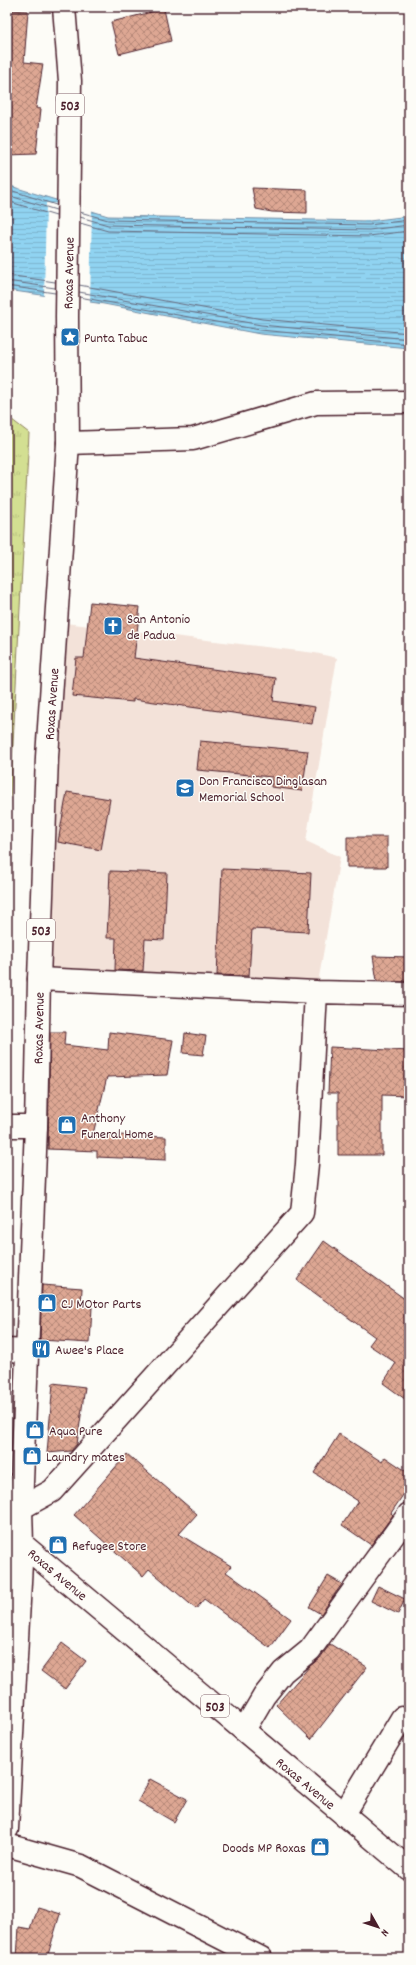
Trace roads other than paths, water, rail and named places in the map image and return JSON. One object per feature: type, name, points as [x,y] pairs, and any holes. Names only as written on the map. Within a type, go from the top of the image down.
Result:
[{"type":"main road","name":"Roxas Avenue","points":[[64,7],[70,82],[67,316],[68,443],[47,757],[39,979],[36,1126],[17,1350],[21,1508],[14,1542],[244,1730],[409,1869]]},
{"type":"main road","points":[[68,443],[193,439],[316,403],[409,402]]},
{"type":"main road","points":[[39,979],[316,992],[409,994]]},
{"type":"main road","points":[[21,1508],[52,1491],[302,1213],[307,1164],[316,992]]},
{"type":"main road","points":[[7,1126],[36,1126]]},
{"type":"main road","points":[[244,1730],[264,1696],[283,1672],[310,1650],[409,1514]]},
{"type":"main road","points":[[7,1829],[14,1542]]},
{"type":"main road","points":[[344,1814],[402,1718]]},
{"type":"main road","points":[[7,1845],[81,1866],[261,1958]]},
{"type":"water","points":[[7,185],[108,216],[369,221],[409,216],[409,348],[260,334],[104,304],[7,290]]},
{"type":"place","name":"Punta Tabuc","points":[[70,337]]},
{"type":"place","name":"San Antonio de Padua","points":[[113,626]]},
{"type":"place","name":"Don Francisco Dinglasan Memorial School","points":[[185,788]]},
{"type":"place","name":"Anthony Funeral Home","points":[[67,1125]]},
{"type":"place","name":"CJ MOtor Parts","points":[[47,1303]]},
{"type":"place","name":"Awee's Place","points":[[41,1349]]},
{"type":"place","name":"Aqua Pure","points":[[35,1430]]},
{"type":"place","name":"Laundry mates","points":[[32,1456]]},
{"type":"place","name":"Refugee Store","points":[[58,1545]]},
{"type":"place","name":"Doods MP Roxas","points":[[320,1847]]}]
